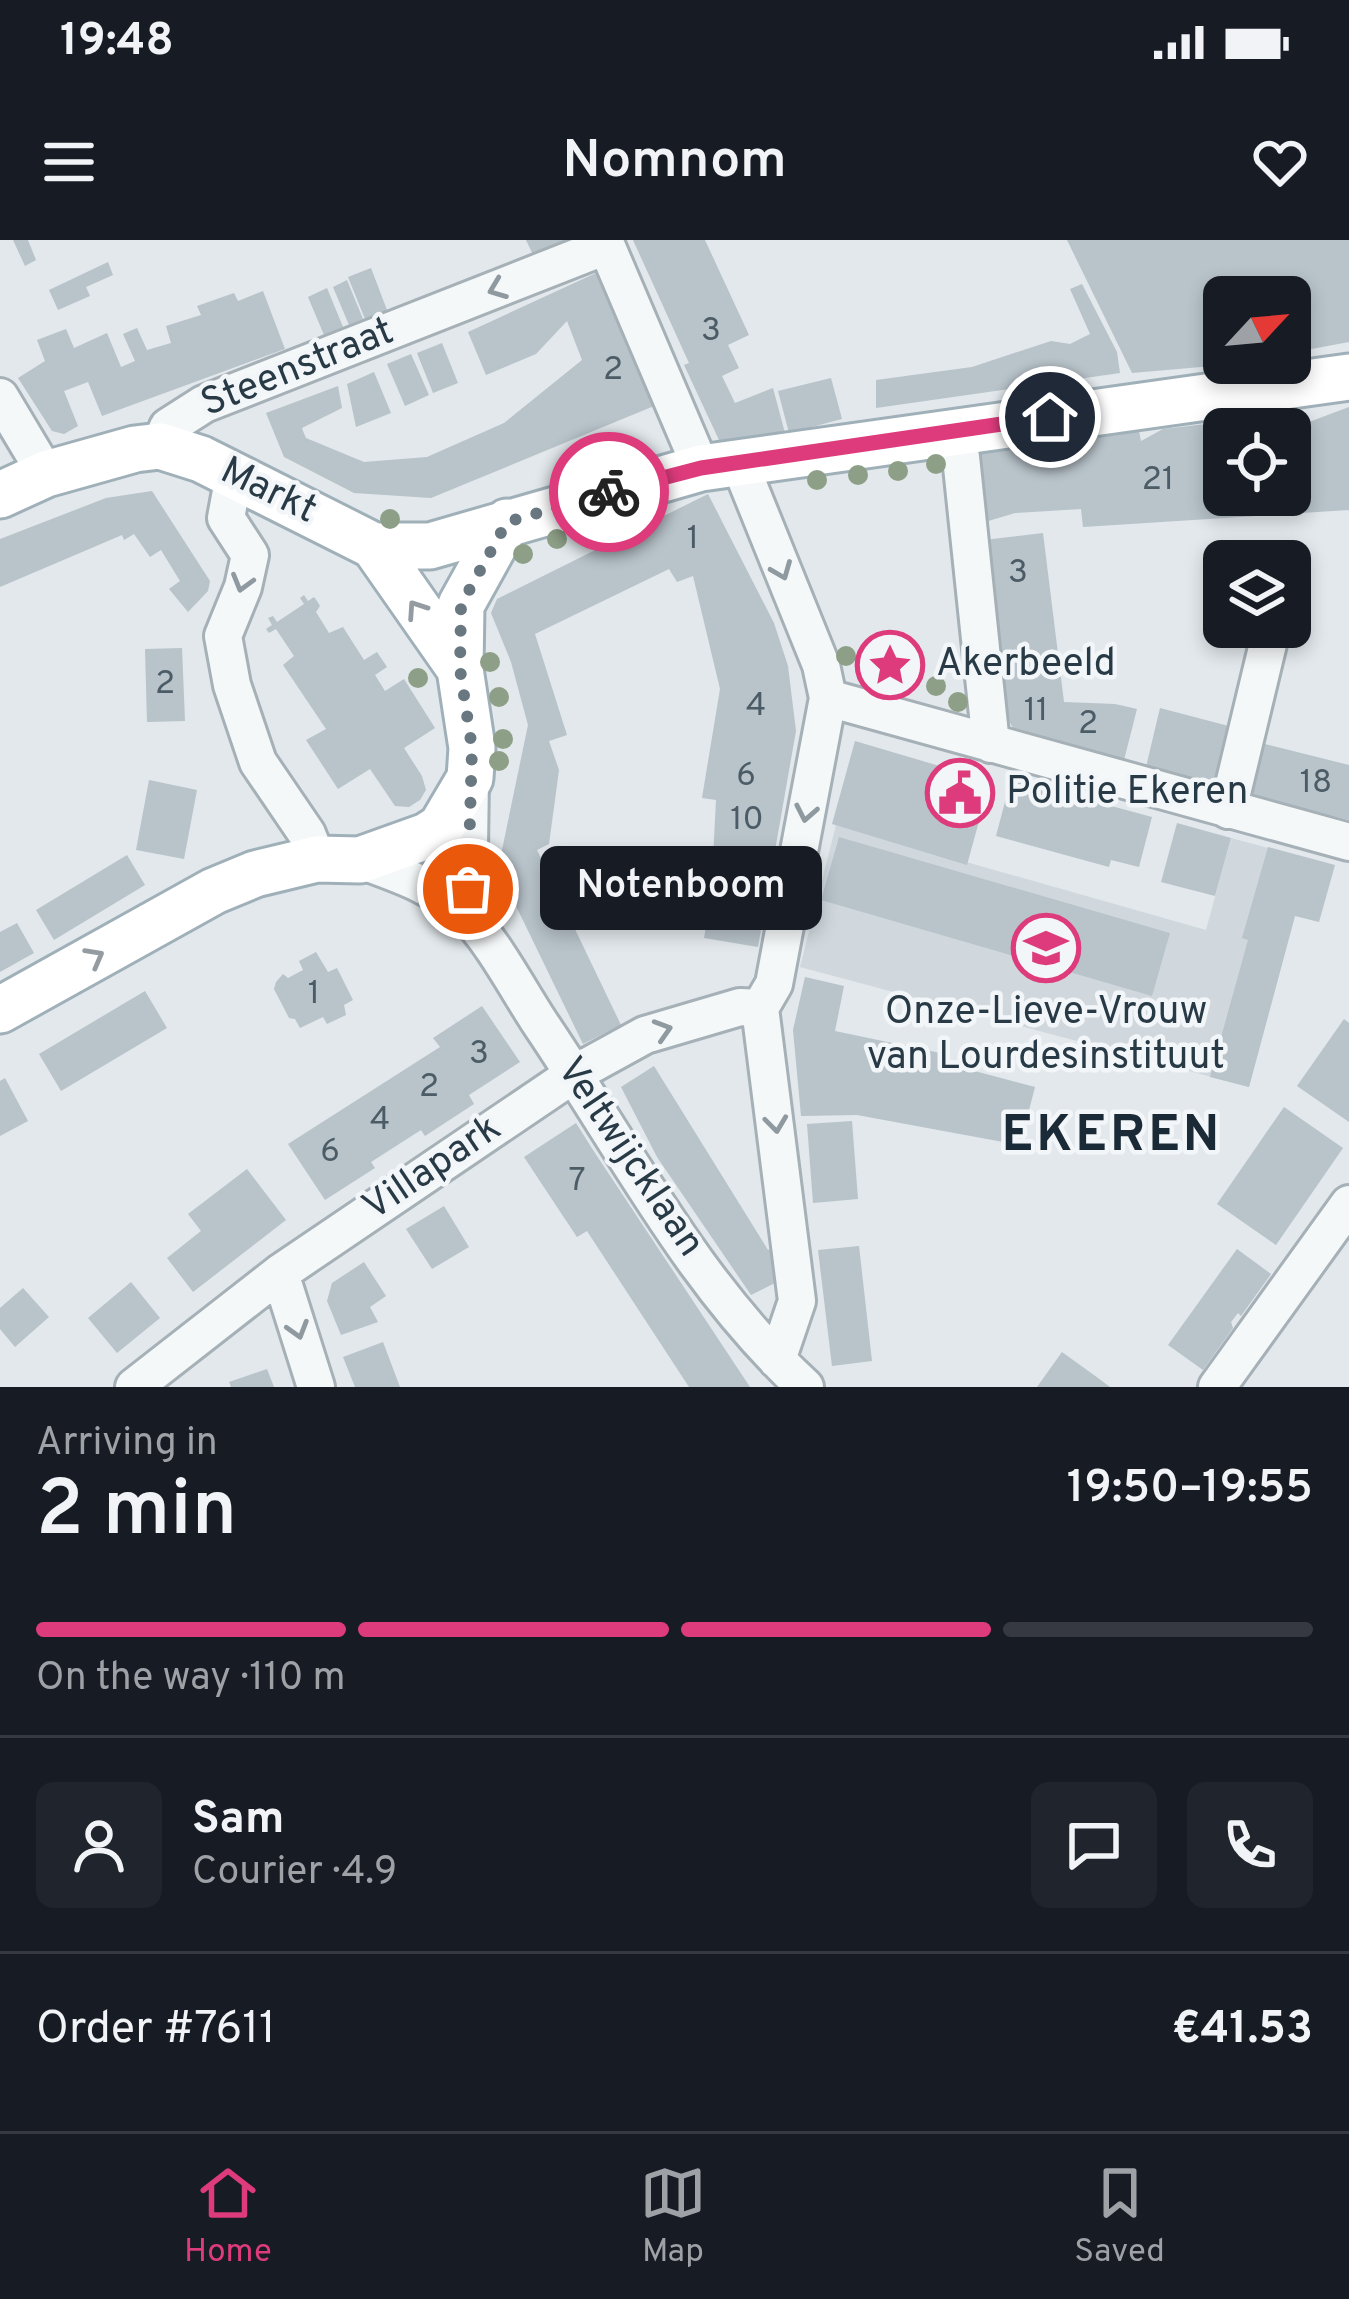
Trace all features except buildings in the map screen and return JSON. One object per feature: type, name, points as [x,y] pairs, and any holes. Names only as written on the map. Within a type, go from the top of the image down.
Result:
[{"type":"main road","name":"Markt","points":[[160,446],[234,475],[374,546],[430,546],[720,465],[1349,377]]},
{"type":"main road","name":"Steenstraat","points":[[0,495],[46,474],[135,448],[160,446]]},
{"type":"main road","name":"Markt","points":[[470,778],[472,748],[460,669],[461,605],[507,522]]},
{"type":"main road","name":"Markt","points":[[374,546],[460,669]]},
{"type":"main road","points":[[0,1010],[214,891],[255,874],[338,860],[427,836],[441,827],[470,778]]},
{"type":"street","name":"Steenstraat","points":[[160,446],[168,427],[204,404],[605,243]]},
{"type":"street","points":[[605,243],[820,665],[828,698],[767,996],[797,1301],[777,1360]]},
{"type":"street","points":[[0,397],[46,474]]},
{"type":"street","points":[[950,430],[961,457],[991,744]]},
{"type":"street","points":[[234,475],[226,518],[250,555],[223,636],[232,685],[258,762],[307,834],[338,860]]},
{"type":"street","points":[[1228,810],[1267,648]]},
{"type":"street","points":[[828,698],[1349,842]]},
{"type":"street","points":[[468,917],[470,778]]},
{"type":"street","name":"Veltwijcklaan","points":[[338,860],[430,886],[468,917],[574,1074],[652,1202],[777,1360],[805,1387]]},
{"type":"street","name":"Villapark","points":[[134,1387],[280,1273],[574,1074],[645,1035],[767,996]]},
{"type":"street","points":[[1216,1387],[1349,1204]]},
{"type":"street","points":[[280,1273],[316,1387]]},
{"type":"shaded area","name":"Onze-Lieve-Vrouw van Lourdesinstituut","points":[[836,825],[1206,930],[1231,838],[1310,859],[1249,1087],[800,967]]},
{"type":"way so far","points":[[468,889],[472,748],[460,669],[461,605],[507,522],[609,492]]},
{"type":"place","name":"Akerbeeld","points":[[890,665]]},
{"type":"place","name":"Politie Ekeren","points":[[960,793]]},
{"type":"place","name":"Notenboom","points":[[468,889]]},
{"type":"place","name":"Onze-Lieve-Vrouw van Lourdesinstituut","points":[[1046,948]]},
{"type":"district","name":"EKEREN","points":[[1112,1137]]},
{"type":"route","points":[[609,492],[701,468],[1050,417]]}]
